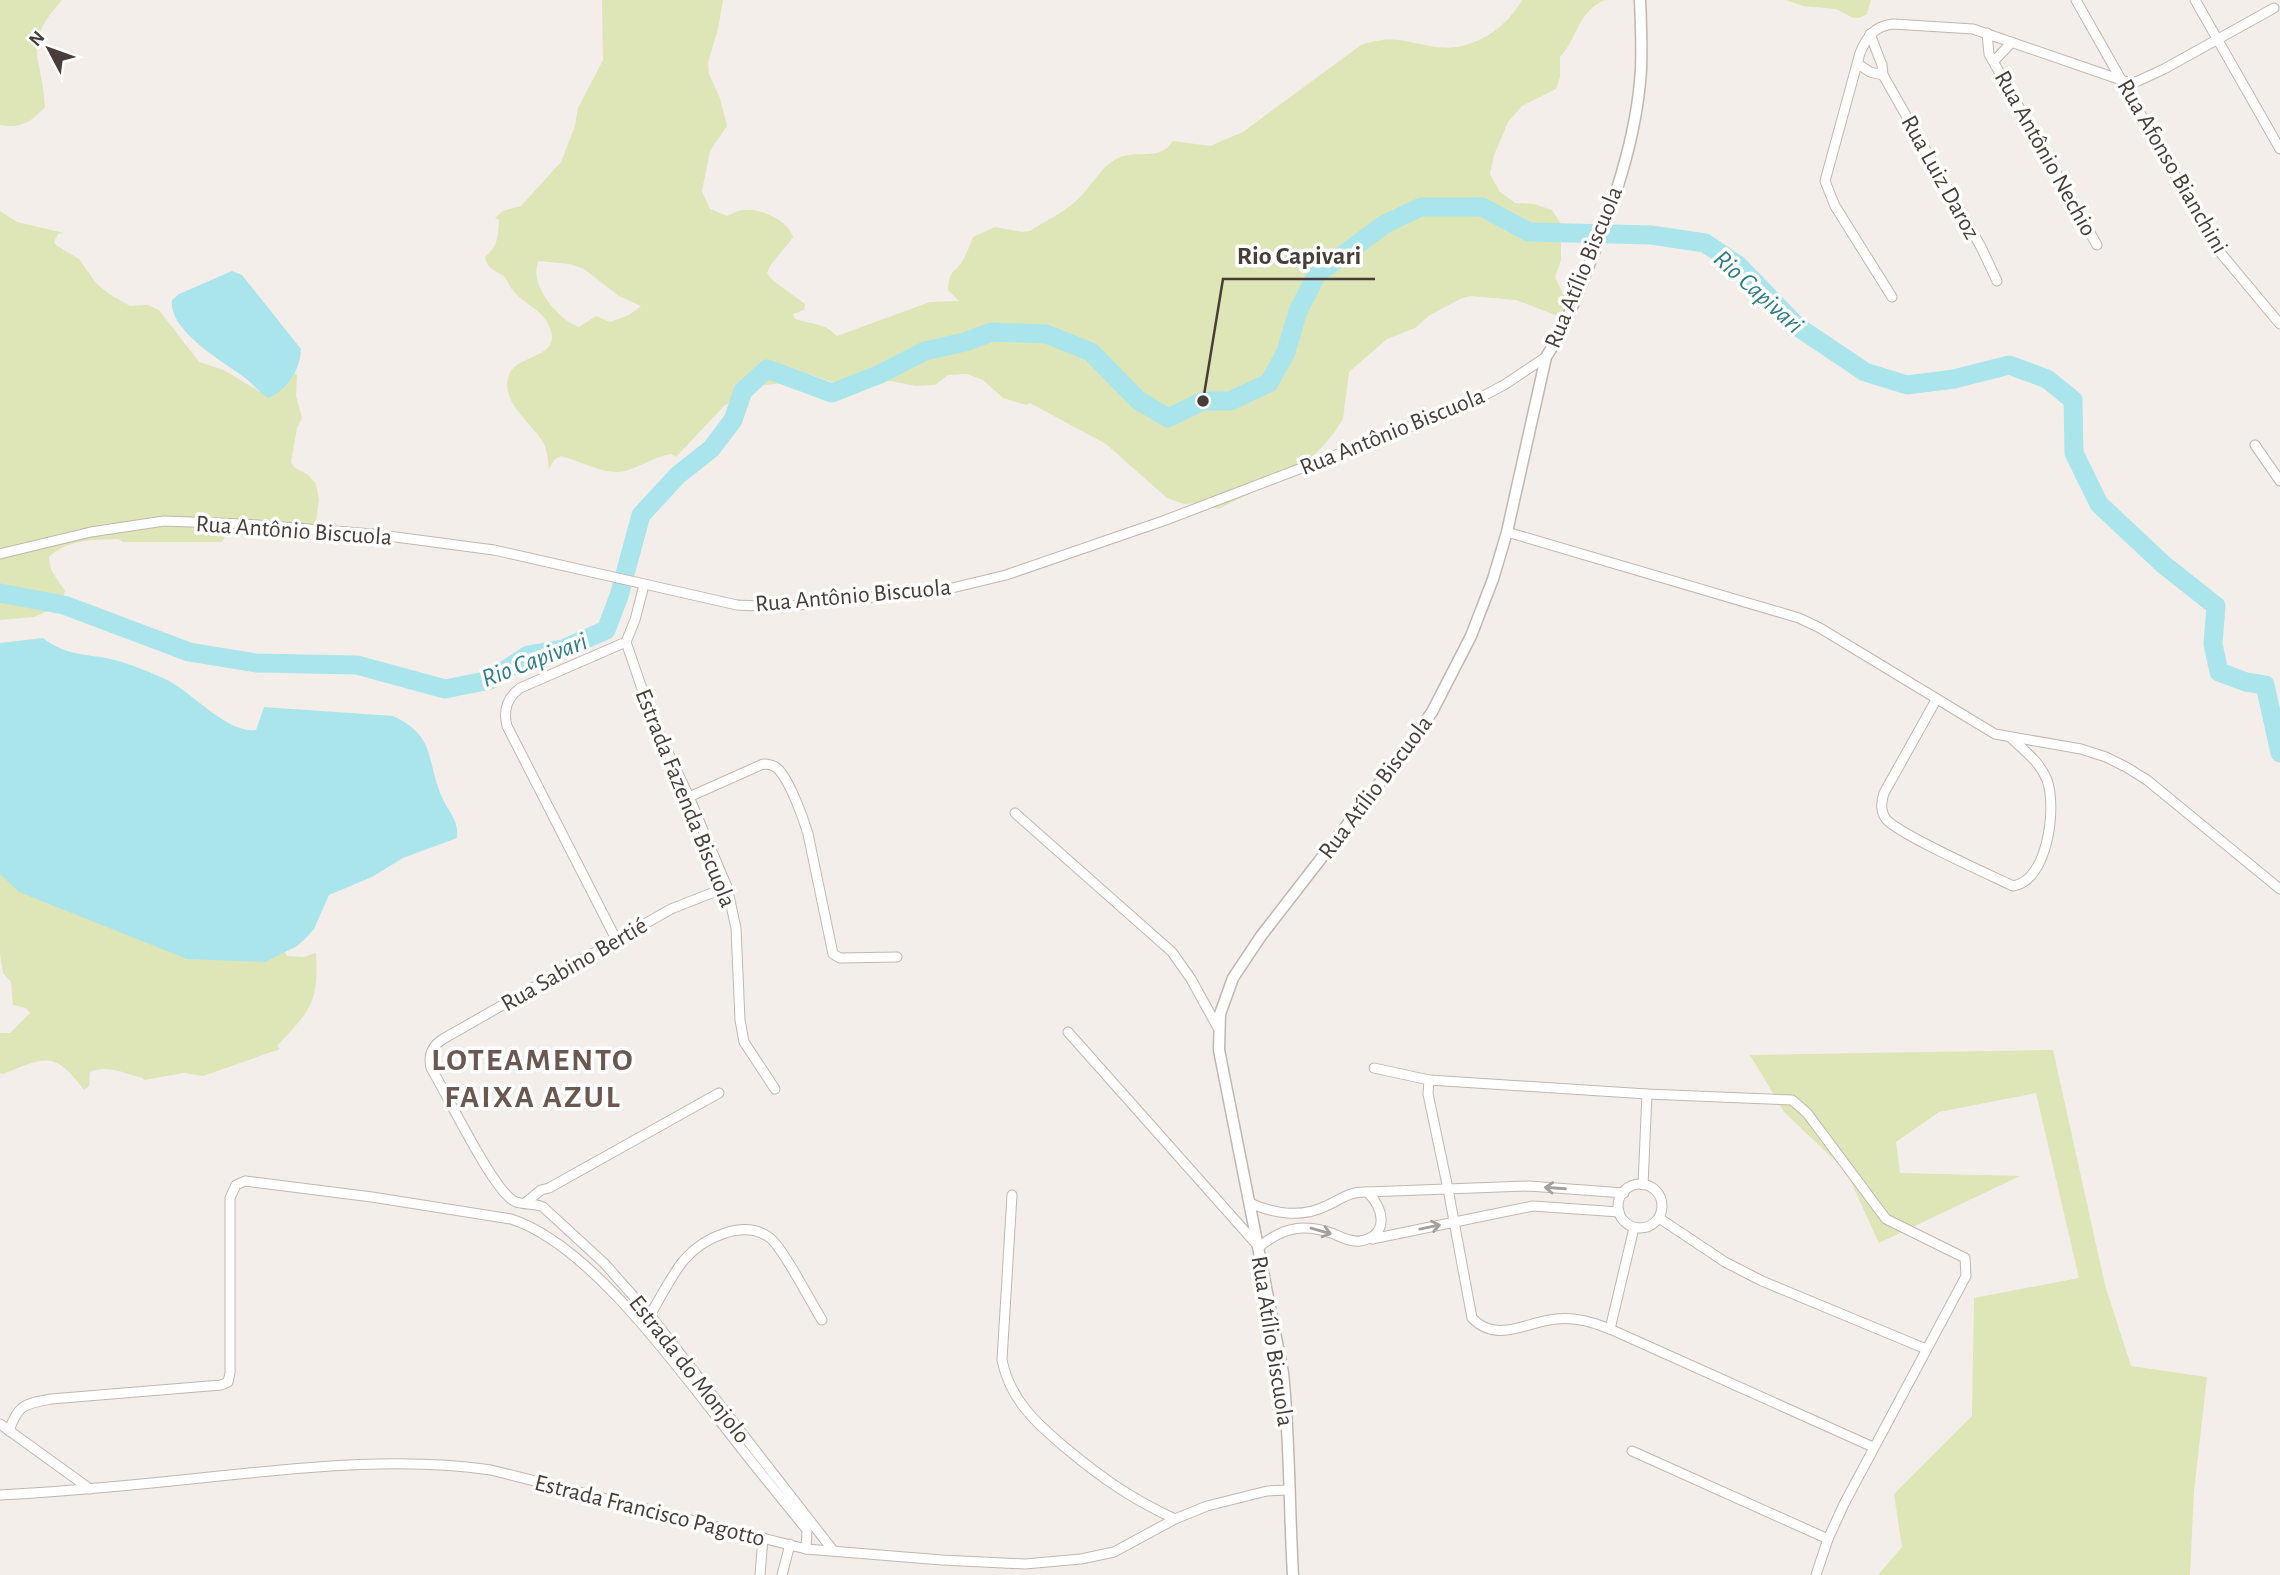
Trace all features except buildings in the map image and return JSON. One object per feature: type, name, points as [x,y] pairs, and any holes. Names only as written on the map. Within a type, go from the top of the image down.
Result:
[{"type":"street","name":"Rua Atílio Biscuola","points":[[1293,1575],[1288,1490],[1288,1425],[1283,1373],[1219,1050],[1218,1028],[1223,1001],[1233,978],[1261,936],[1432,712],[1483,607],[1507,532],[1546,356],[1560,336],[1613,201],[1637,102],[1642,39],[1640,0]]},
{"type":"street","name":"Rua Afonso Bianchini","points":[[2076,0],[2220,251],[2280,324]]},
{"type":"street","points":[[2195,0],[2280,149]]},
{"type":"street","points":[[1892,297],[1835,206],[1825,181],[1864,43],[1870,34],[1884,25],[1894,24],[1973,29],[2124,81],[2138,82],[2274,8]]},
{"type":"street","name":"Rua Antônio Nechio","points":[[1987,33],[1987,46],[2031,130],[2097,245]]},
{"type":"street","name":"Rua Luiz Daroz","points":[[1870,34],[1883,75],[1981,247],[1997,281]]},
{"type":"street","name":"Rua Antônio Nechio","points":[[1995,60],[2012,42]]},
{"type":"street","points":[[1858,64],[1870,72],[1883,75]]},
{"type":"street","name":"Rua Antônio Biscuola","points":[[0,554],[92,532],[164,521],[373,534],[494,550],[737,606],[780,607],[948,589],[1006,575],[1163,521],[1464,406],[1504,386],[1546,356]]},
{"type":"street","points":[[2255,445],[2280,481]]},
{"type":"street","points":[[1507,532],[1799,618],[1995,734],[2040,740],[2106,757],[2147,780],[2280,889]]},
{"type":"street","points":[[617,941],[505,718],[508,701],[520,688],[625,642],[635,620],[639,584]]},
{"type":"street","name":"Estrada Fazenda Biscuola","points":[[625,642],[652,718],[690,797],[727,887],[736,928],[740,1020],[744,1042],[775,1089]]},
{"type":"street","points":[[1936,700],[1884,793],[1881,803],[1883,814],[1888,822],[1913,836],[2013,886],[2021,885],[2032,875],[2046,849],[2050,803],[2048,782],[2041,768],[2009,737]]},
{"type":"street","points":[[690,797],[763,764],[771,764],[779,770],[808,834],[833,954],[840,958],[897,957]]},
{"type":"street","points":[[1015,813],[1172,952],[1191,979],[1218,1028]]},
{"type":"street","name":"Rua Sabino Bertié","points":[[525,1203],[516,1202],[498,1185],[431,1068],[432,1048],[443,1039],[671,909],[727,887]]},
{"type":"street","points":[[1068,1032],[1259,1247],[1272,1236],[1287,1229],[1309,1227],[1352,1241],[1363,1241],[1533,1206],[1619,1212]]},
{"type":"street","points":[[1374,1068],[1429,1080],[1792,1100],[1807,1113],[1886,1219],[1965,1258],[1966,1276],[1873,1447],[1828,1539],[1816,1575]]},
{"type":"street","points":[[1429,1080],[1428,1094],[1472,1318],[1481,1328],[1497,1332],[1556,1319],[1584,1319],[1873,1447]]},
{"type":"street","points":[[525,1203],[541,1190],[719,1093]]},
{"type":"street","points":[[1643,1185],[1647,1094]]},
{"type":"street","points":[[9,1431],[15,1414],[25,1404],[51,1399],[221,1385],[228,1381],[230,1198],[236,1185],[245,1181],[372,1197],[511,1219],[527,1224],[553,1239],[611,1292],[668,1355],[807,1530],[806,1549]]},
{"type":"street","points":[[1643,1185],[1650,1187],[1660,1197],[1662,1204],[1658,1218],[1648,1227],[1634,1228],[1625,1222],[1619,1212],[1619,1202],[1623,1193],[1632,1186],[1643,1185]]},
{"type":"street","points":[[1250,1203],[1272,1212],[1309,1212],[1327,1206],[1354,1191],[1529,1186],[1623,1193]]},
{"type":"street","points":[[525,1203],[539,1205],[549,1188]]},
{"type":"street","points":[[1363,1241],[1375,1234],[1381,1223],[1382,1211],[1377,1201],[1367,1192]]},
{"type":"street","points":[[1012,1195],[1002,1360],[1006,1379],[1020,1403],[1040,1427],[1103,1479],[1137,1501],[1175,1520]]},
{"type":"street","name":"Estrada do Monjolo","points":[[539,1205],[604,1263],[650,1315],[832,1549]]},
{"type":"street","points":[[1658,1218],[1725,1262],[1762,1281],[1926,1349]]},
{"type":"street","points":[[1611,1329],[1634,1228]]},
{"type":"street","points":[[650,1315],[683,1261],[695,1249],[729,1231],[746,1229],[771,1238],[822,1320]]},
{"type":"street","points":[[0,1424],[90,1489]]},
{"type":"street","points":[[1632,1451],[1828,1539]]},
{"type":"street","name":"Estrada Francisco Pagotto","points":[[0,1495],[335,1467],[428,1464],[460,1466],[491,1470],[806,1549],[1025,1564],[1081,1559],[1114,1552],[1207,1506],[1267,1492],[1288,1490]]},
{"type":"street","points":[[760,1575],[762,1538]]},
{"type":"street","points":[[782,1575],[790,1544]]},
{"type":"green space","points":[[0,0],[62,0],[49,16],[38,40],[38,62],[45,107],[35,117],[14,126],[0,125]]},
{"type":"green space","points":[[602,0],[723,0],[708,62],[709,74],[720,98],[727,126],[710,151],[702,191],[710,209],[727,216],[742,210],[758,211],[786,226],[793,237],[767,273],[772,280],[805,304],[804,310],[793,314],[795,319],[822,326],[837,336],[930,302],[959,301],[948,290],[949,282],[973,237],[995,227],[1030,231],[1071,205],[1106,167],[1118,158],[1162,151],[1173,141],[1210,146],[1243,132],[1361,45],[1391,39],[1436,47],[1462,46],[1486,37],[1497,29],[1522,0],[1605,0],[1583,18],[1560,57],[1560,77],[1556,89],[1522,106],[1508,122],[1494,155],[1490,174],[1500,192],[1515,203],[1534,204],[1552,210],[1561,224],[1561,260],[1555,277],[1563,294],[1578,308],[1563,318],[1516,300],[1470,296],[1430,315],[1415,328],[1387,339],[1349,372],[1343,419],[1321,448],[1291,477],[1272,483],[1218,509],[1202,503],[1184,504],[1167,498],[1106,444],[1030,403],[1026,405],[1003,398],[983,380],[967,374],[948,375],[935,385],[916,386],[870,377],[855,384],[847,384],[809,374],[794,382],[755,386],[724,406],[676,457],[672,454],[666,455],[618,472],[602,470],[561,456],[554,460],[549,469],[543,442],[519,413],[507,387],[511,370],[548,347],[552,340],[551,331],[544,317],[516,294],[504,276],[489,266],[485,257],[496,241],[499,220],[495,218],[503,211],[521,206],[561,162],[575,126],[578,108],[603,60]],"holes":[[[539,261],[570,264],[584,269],[619,296],[641,306],[629,315],[610,322],[596,316],[579,327],[571,323],[547,300],[537,280],[536,270]]]},
{"type":"green space","points":[[1786,0],[1871,0],[1867,14],[1853,18],[1836,9],[1803,6]]},
{"type":"green space","points":[[0,211],[17,222],[64,233],[58,234],[54,242],[56,245],[79,259],[96,283],[109,294],[130,306],[148,305],[159,310],[199,362],[224,370],[260,392],[285,383],[295,373],[297,375],[296,396],[302,418],[297,428],[291,462],[316,484],[319,499],[316,522],[312,527],[232,524],[222,542],[123,542],[118,539],[73,544],[49,557],[51,570],[65,591],[61,605],[34,617],[0,620]]},
{"type":"green space","points":[[0,811],[279,942],[287,956],[304,957],[316,953],[314,995],[305,1014],[277,1046],[280,1049],[203,1076],[184,1073],[144,1080],[116,1070],[96,1070],[90,1072],[89,1086],[84,1090],[65,1068],[48,1061],[0,1073],[0,1033],[10,1033],[30,1013],[26,1008],[13,1005],[11,982],[3,973],[0,954]]},
{"type":"green space","points":[[2053,1050],[2105,1285],[2131,1366],[2207,1377],[2194,1491],[2190,1575],[1878,1575],[1902,1547],[1894,1494],[1972,1416],[1974,1298],[2079,1278],[2036,1093],[1939,1112],[1896,1142],[1900,1173],[2020,1176],[1879,1243],[1846,1171],[1784,1112],[1750,1055]]},
{"type":"water","points":[[232,271],[242,275],[301,349],[299,364],[292,378],[275,395],[268,398],[198,344],[178,322],[173,311],[172,300],[179,294]]},
{"type":"water","points":[[43,638],[71,652],[119,661],[160,676],[233,726],[245,729],[256,730],[264,707],[393,716],[417,732],[424,741],[442,797],[455,821],[457,838],[403,858],[372,877],[329,895],[314,929],[306,938],[297,946],[265,962],[187,959],[19,892],[0,874],[0,643]]},
{"type":"waterway","name":"Rio Capivari","points":[[0,593],[64,605],[189,652],[256,663],[357,665],[445,689],[490,680],[528,655],[563,649],[606,630],[619,596],[641,515],[678,475],[711,449],[733,420],[743,391],[767,369],[832,393],[878,375],[925,351],[965,342],[992,332],[1046,334],[1091,352],[1138,400],[1168,418],[1203,401],[1230,401],[1269,383],[1286,352],[1298,311],[1317,274],[1385,224],[1421,207],[1482,207],[1529,232],[1651,235],[1705,243],[1738,265],[1798,327],[1865,372],[1907,385],[1954,379],[2009,365],[2047,379],[2073,400],[2074,453],[2099,504],[2164,565],[2216,606],[2213,644],[2219,672],[2246,682],[2265,685],[2280,753]]},
{"type":"place","name":"Rio Capivari","points":[[1203,401]]},
{"type":"district","name":"LOTEAMENTO FAIXA AZUL","points":[[533,1078]]}]
